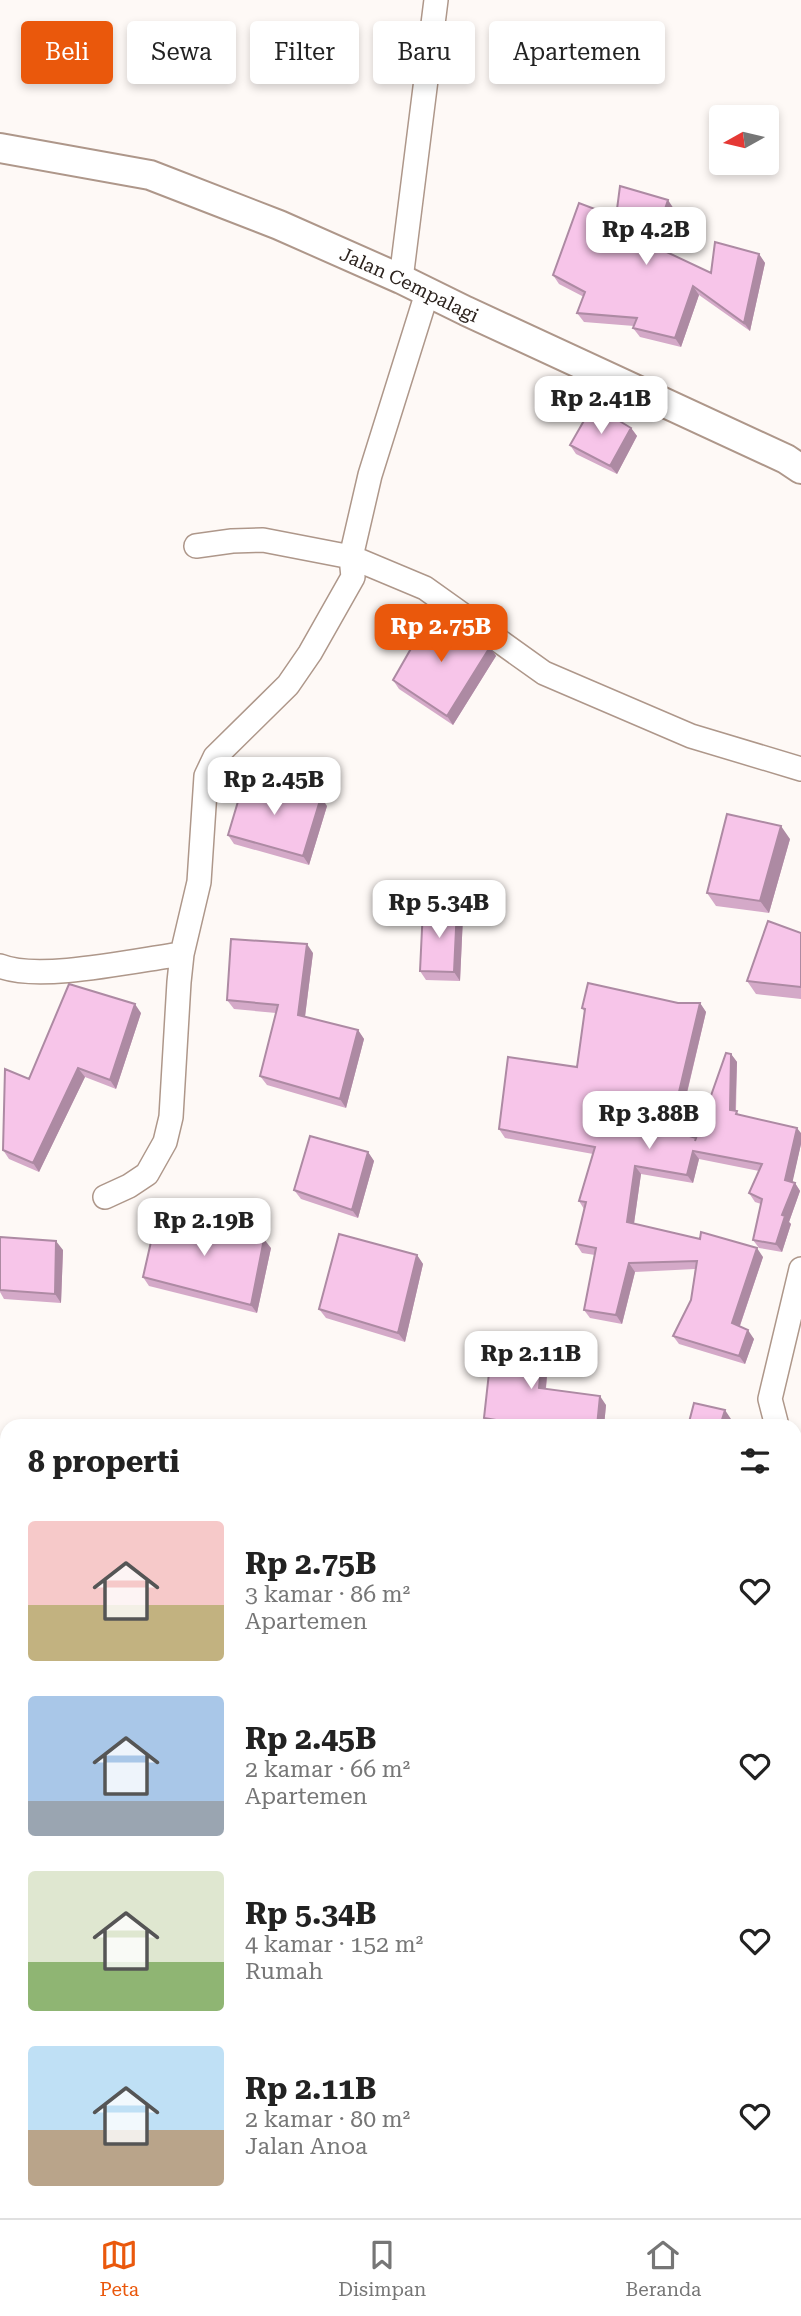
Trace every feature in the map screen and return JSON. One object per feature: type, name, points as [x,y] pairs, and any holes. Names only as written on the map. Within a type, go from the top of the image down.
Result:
[{"type":"street","points":[[401,279],[436,0]]},
{"type":"street","name":"Jalan Cempalagi","points":[[0,148],[150,175],[279,225],[401,279],[786,459],[801,469]]},
{"type":"street","points":[[105,1197],[147,1174],[165,1142],[171,1117],[182,954],[199,882],[206,776],[215,757],[288,685],[310,653],[353,577],[351,557],[370,475],[427,293]]},
{"type":"street","points":[[196,546],[263,540],[351,557],[425,589],[544,673],[691,736],[801,769]]},
{"type":"street","points":[[0,966],[26,973],[182,954]]},
{"type":"street","points":[[775,1419],[770,1399],[801,1269]]},
{"type":"building","points":[[620,186],[668,200],[656,236],[661,238],[656,247],[711,273],[715,242],[759,254],[744,323],[693,286],[675,338],[633,328],[637,318],[577,313],[585,292],[553,275],[579,203],[616,217]]},
{"type":"building","points":[[593,405],[631,428],[610,466],[570,445]]},
{"type":"building","points":[[432,612],[490,647],[447,716],[393,680]]},
{"type":"building","points":[[245,778],[321,797],[303,856],[228,835]]},
{"type":"building","points":[[727,814],[781,826],[760,901],[707,893]]},
{"type":"building","points":[[457,907],[454,972],[420,971],[423,908]]},
{"type":"building","points":[[768,921],[801,933],[801,987],[747,981]]},
{"type":"building","points":[[231,939],[307,944],[298,1015],[358,1030],[340,1099],[260,1076],[278,1005],[227,1000]]},
{"type":"building","points":[[588,983],[678,1003],[700,1003],[670,1130],[696,1138],[695,1141],[726,1053],[731,1054],[730,1110],[737,1111],[736,1114],[797,1128],[785,1180],[795,1183],[782,1215],[785,1216],[776,1244],[753,1240],[762,1199],[749,1193],[762,1164],[693,1151],[687,1175],[635,1166],[627,1222],[700,1239],[701,1232],[757,1248],[732,1323],[748,1330],[739,1356],[673,1336],[691,1300],[697,1261],[629,1263],[616,1315],[584,1310],[596,1248],[576,1244],[586,1202],[579,1201],[595,1147],[499,1129],[508,1057],[577,1067],[585,1009],[582,1008]]},
{"type":"building","points":[[69,984],[135,1004],[110,1080],[78,1068],[33,1163],[3,1150],[5,1069],[29,1079]]},
{"type":"building","points":[[310,1136],[368,1152],[352,1210],[294,1190]]},
{"type":"building","points":[[158,1211],[264,1239],[251,1305],[143,1277]]},
{"type":"building","points":[[339,1234],[417,1255],[398,1333],[319,1309]]},
{"type":"building","points":[[0,1237],[56,1241],[55,1294],[0,1290]]},
{"type":"building","points":[[493,1337],[543,1345],[539,1388],[600,1396],[598,1419],[484,1418]]},
{"type":"building","points":[[694,1403],[725,1410],[722,1419],[690,1419]]}]
